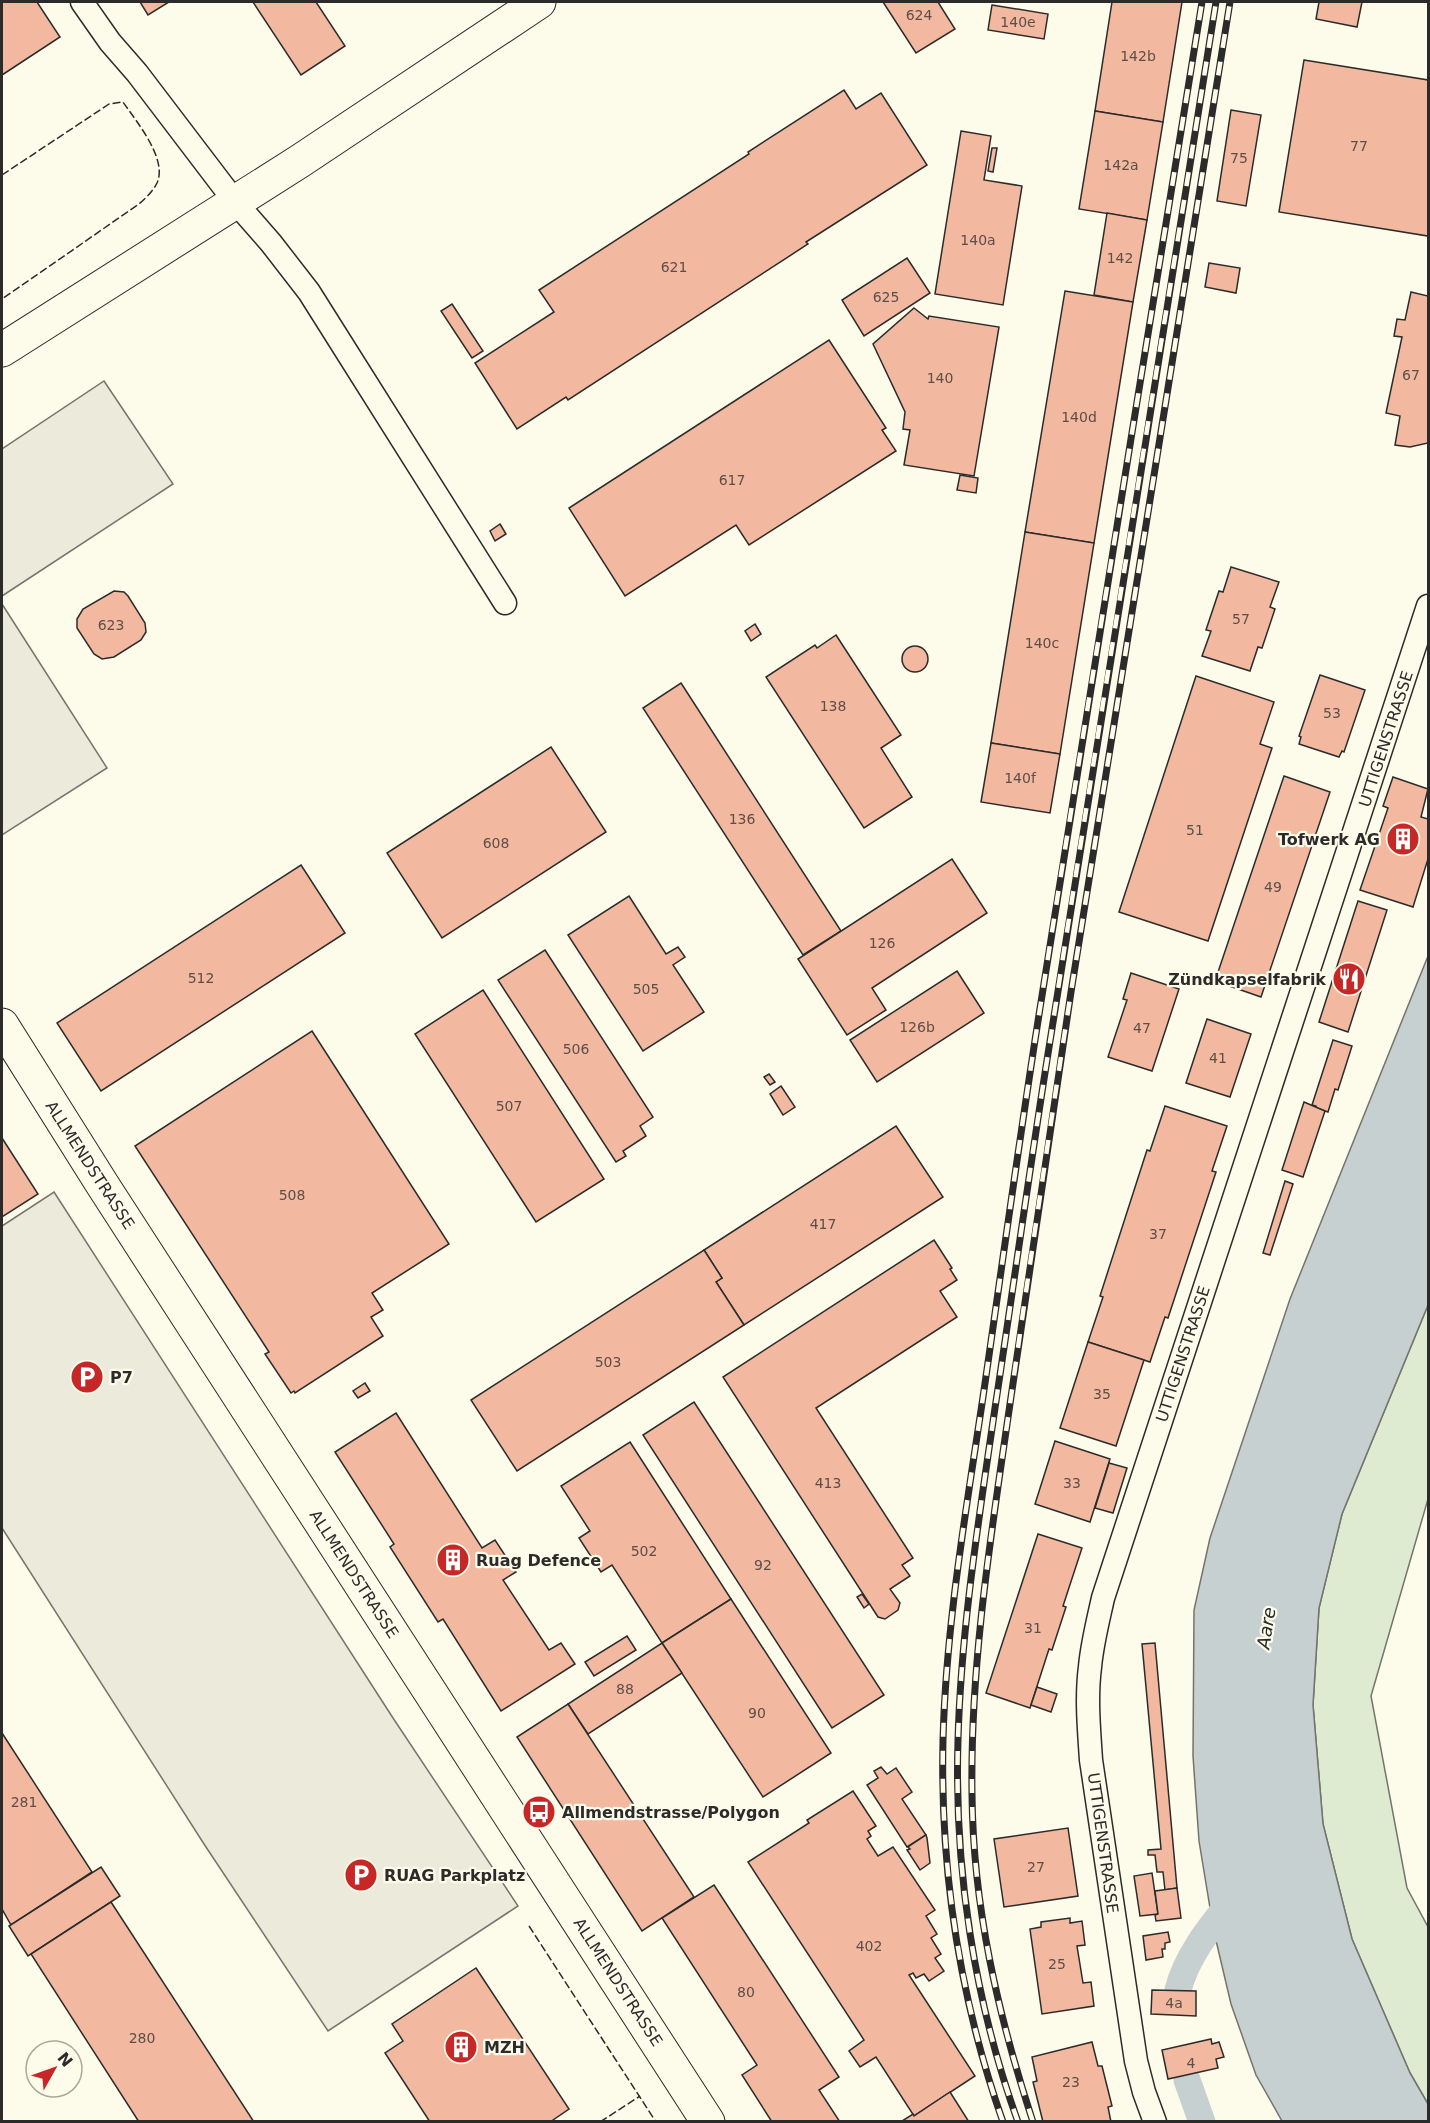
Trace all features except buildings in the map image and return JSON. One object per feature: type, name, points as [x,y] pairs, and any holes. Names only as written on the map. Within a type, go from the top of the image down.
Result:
[{"type":"main road","points":[[2,351],[236,203],[539,2]]},
{"type":"main road","name":"ALLMENDSTRASSE","points":[[2,1025],[102,1184],[708,2121]]},
{"type":"street","points":[[82,2],[110,42],[137,73],[236,203],[309,292],[505,603]]},
{"type":"street","name":"UTTIGENSTRASSE","points":[[1155,2121],[1136,2061],[1091,1760],[1088,1713],[1089,1669],[1095,1633],[1103,1598],[1428,606]]},
{"type":"green space","points":[[1428,1305],[1428,1499],[1371,1696],[1407,1888],[1428,1927],[1428,2104],[1410,2073],[1352,1939],[1323,1824],[1313,1705],[1319,1608],[1342,1514]]},
{"type":"shaded area","points":[[104,381],[173,484],[2,596],[2,449]]},
{"type":"shaded area","points":[[2,604],[107,768],[2,835]]},
{"type":"shaded area","name":"P7","points":[[54,1192],[393,1718],[518,1906],[328,2031],[204,1844],[2,1528],[2,1226]]},
{"type":"water","name":"Aare","points":[[1428,956],[1428,1305],[1342,1514],[1319,1608],[1313,1705],[1323,1824],[1352,1939],[1410,2073],[1428,2104],[1428,2121],[1282,2121],[1256,2075],[1231,2004],[1214,1932],[1199,1841],[1193,1756],[1194,1610],[1210,1538],[1290,1299]]},
{"type":"waterway","points":[[1178,1990],[1194,1952],[1236,1895]]},
{"type":"waterway","points":[[1187,2080],[1202,2122]]},
{"type":"railway","points":[[1003,2122],[988,2076],[964,1982],[949,1885],[945,1837],[943,1740],[952,1611],[1033,1051],[1202,2]]},
{"type":"railway","points":[[1018,2122],[1003,2076],[979,1982],[964,1885],[958,1788],[958,1740],[963,1657],[977,1532],[1036,1128],[1216,2]]},
{"type":"railway","points":[[1033,2122],[999,2001],[977,1878],[973,1836],[972,1744],[978,1645],[997,1496],[1063,1043],[1230,2]]},
{"type":"fence","points":[[2,175],[109,104],[123,102],[155,152],[159,173],[157,183],[139,204],[2,299]]},
{"type":"fence","points":[[529,1926],[656,2122]]},
{"type":"fence","points":[[600,2122],[640,2096]]},
{"type":"place","name":"Tofwerk AG","points":[[1403,839]]},
{"type":"place","name":"Zündkapselfabrik","points":[[1349,979]]},
{"type":"place","name":"P7","points":[[87,1377]]},
{"type":"place","name":"Ruag Defence","points":[[453,1560]]},
{"type":"place","name":"Allmendstrasse/Polygon","points":[[539,1812]]},
{"type":"place","name":"RUAG Parkplatz","points":[[361,1875]]},
{"type":"place","name":"MZH","points":[[461,2047]]}]
